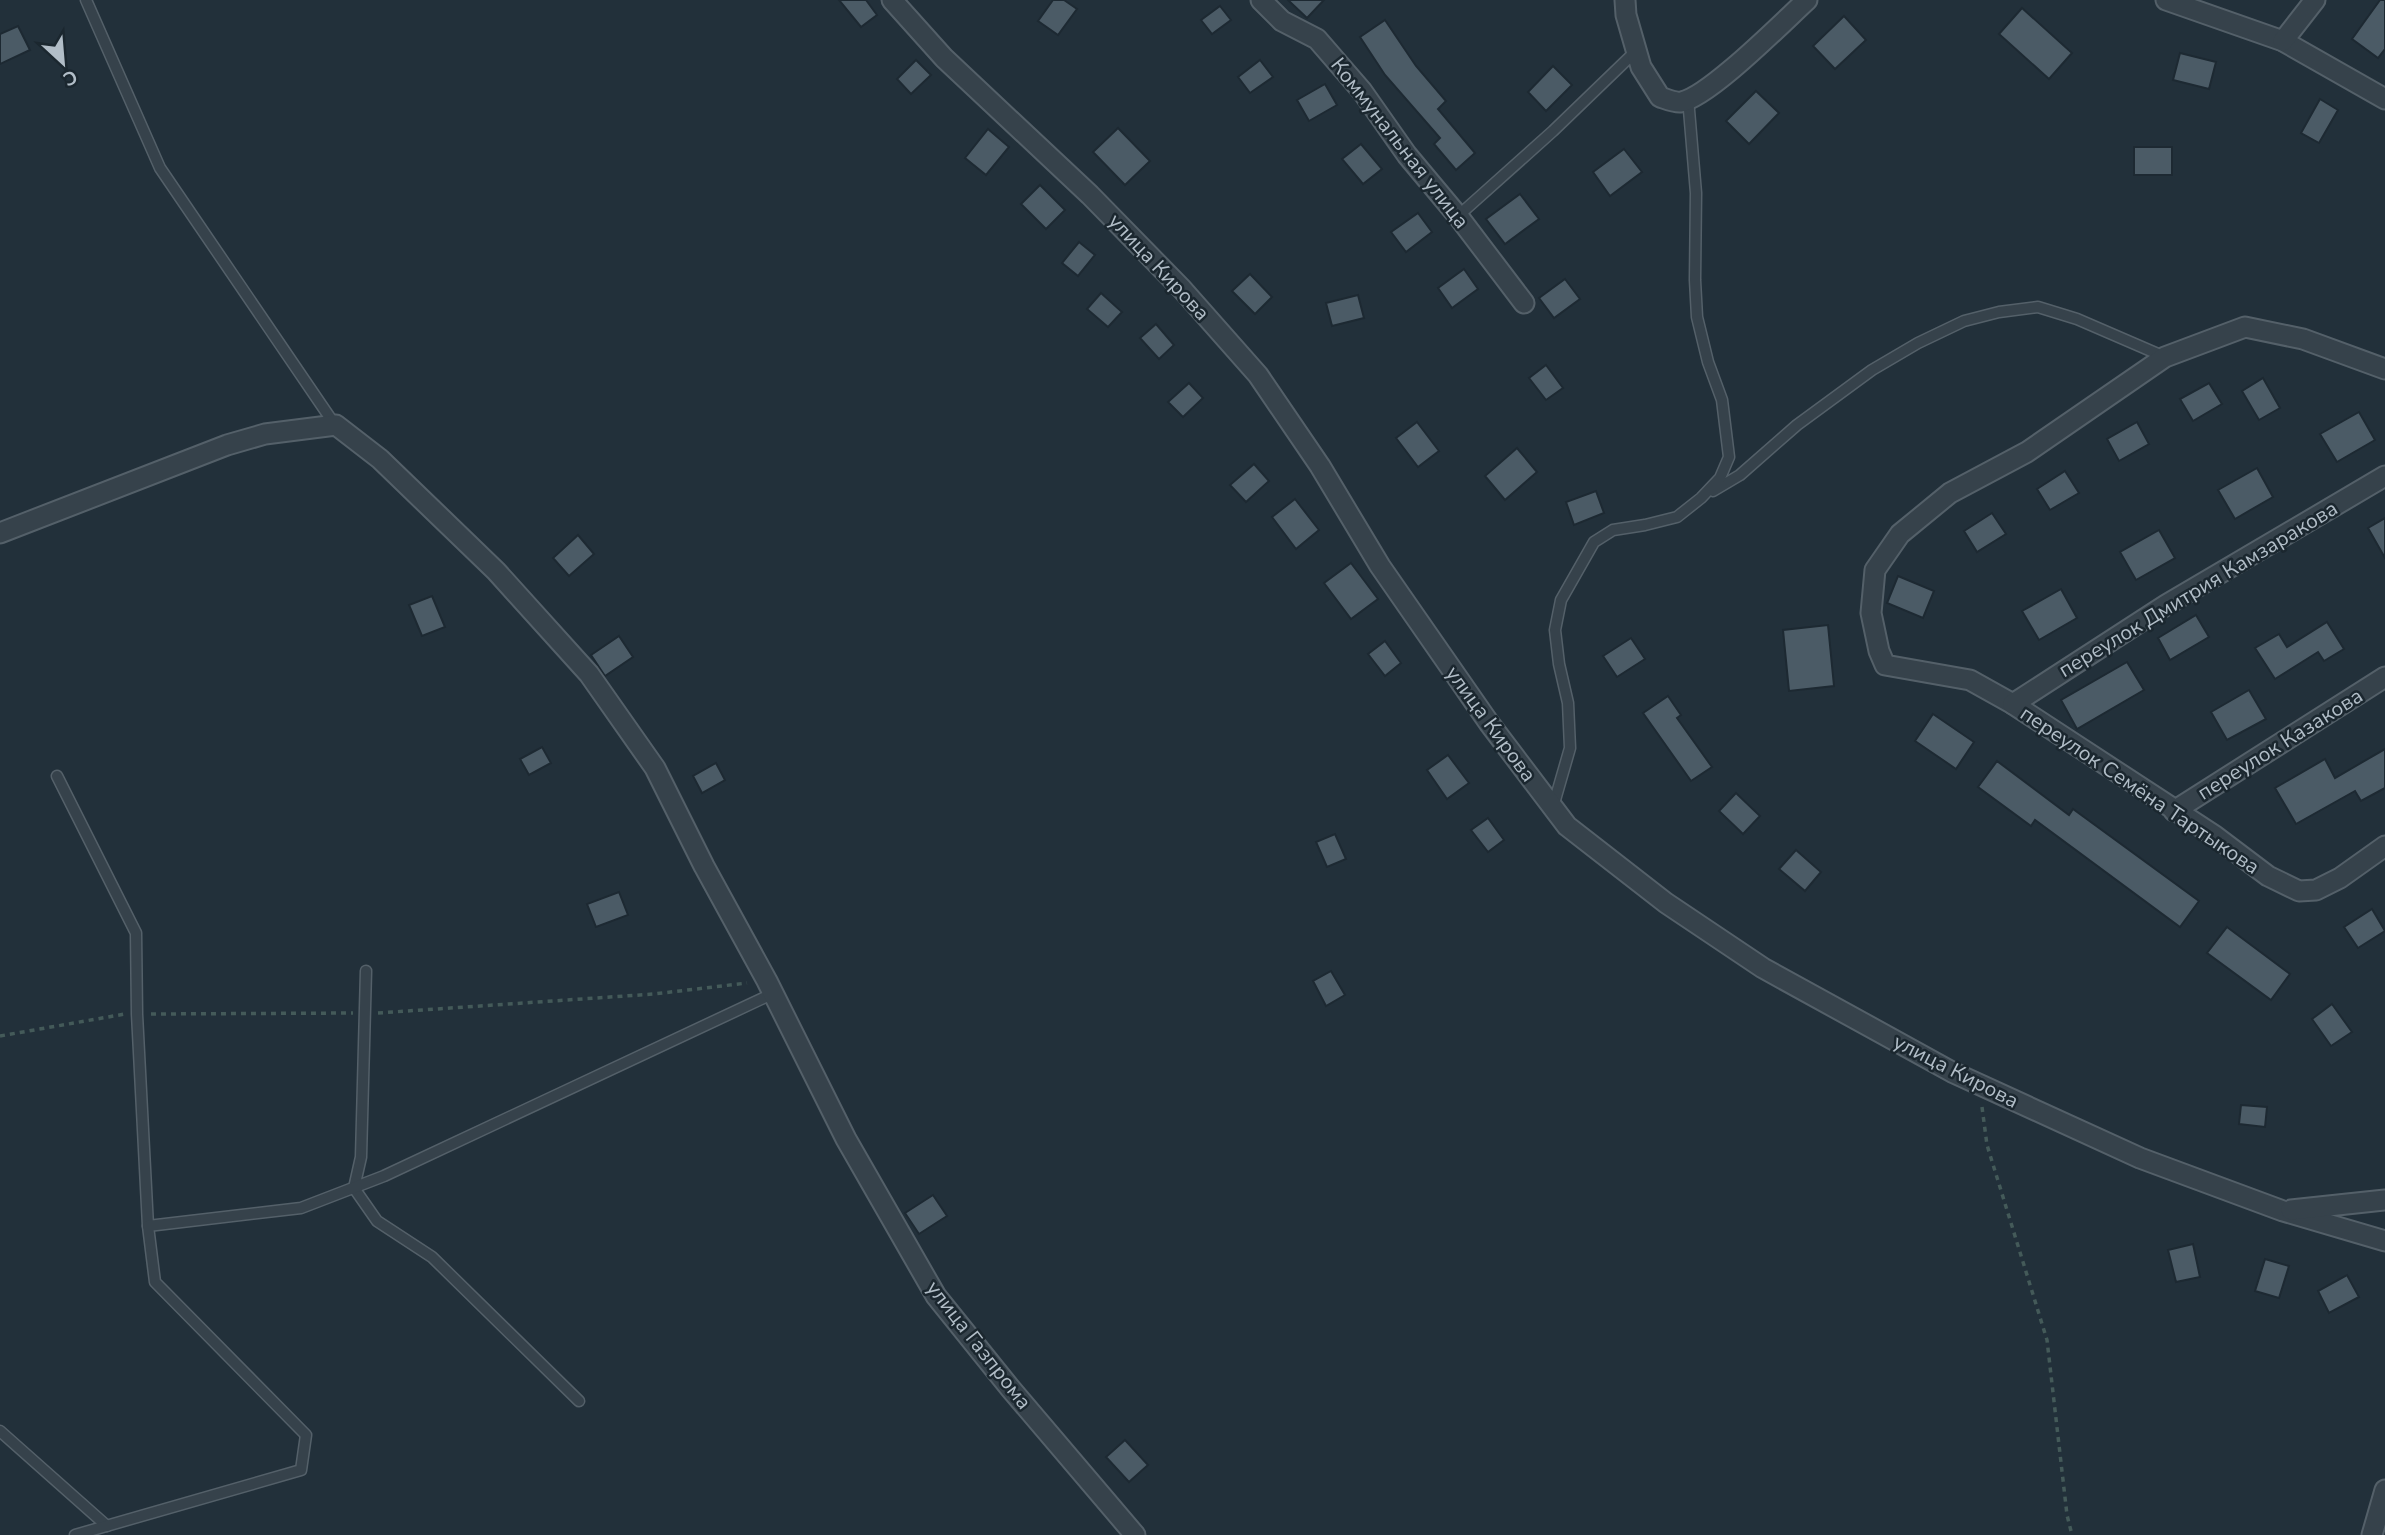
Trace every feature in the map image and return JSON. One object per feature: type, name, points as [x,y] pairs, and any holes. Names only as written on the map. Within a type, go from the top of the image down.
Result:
[{"type":"street","name":"улица Кирова","points":[[892,0],[944,58],[1090,195],[1182,289],[1258,375],[1320,466],[1380,566],[1489,723],[1566,826],[1666,903],[1763,968],[1952,1072],[2140,1158],[2283,1211],[2385,1241]]},
{"type":"street","name":"Коммунальная улица","points":[[1261,0],[1282,21],[1317,39],[1362,91],[1406,155],[1458,216],[1524,303]]},
{"type":"street","points":[[1625,0],[1626,15],[1641,67],[1660,97],[1680,102],[1699,94],[1735,66],[1807,0]]},
{"type":"street","points":[[2166,0],[2283,41],[2385,99]]},
{"type":"street","points":[[2283,41],[2315,0]]},
{"type":"street","points":[[2165,357],[2245,327],[2303,338],[2385,369]]},
{"type":"street","name":"переулок Семёна Тартыкова","points":[[2165,357],[2026,452],[1950,493],[1900,534],[1875,570],[1871,613],[1879,651],[1885,665],[1970,680],[2013,704],[2215,836],[2268,876],[2299,891],[2316,890],[2340,878],[2385,846]]},
{"type":"street","points":[[0,533],[227,445],[265,434],[335,425]]},
{"type":"street","name":"улица Газпрома","points":[[335,425],[380,459],[496,571],[589,674],[655,768],[704,866],[771,987],[846,1139],[936,1296],[1135,1535]]},
{"type":"street","name":"переулок Дмитрия Камзаракова","points":[[2013,704],[2166,605],[2385,476]]},
{"type":"street","name":"переулок Казакова","points":[[2174,811],[2385,677]]},
{"type":"street","points":[[2283,1211],[2385,1200]]},
{"type":"street","points":[[2372,1535],[2385,1490]]},
{"type":"lane","points":[[86,0],[160,167],[335,425]]},
{"type":"lane","points":[[1458,216],[1553,131],[1636,51]]},
{"type":"lane","points":[[1688,98],[1696,193],[1697,317],[1708,362],[1722,400],[1728,457],[1720,478],[1701,498]]},
{"type":"lane","points":[[1553,808],[1570,748],[1568,703],[1555,630],[1561,600],[1594,542],[1613,530],[1677,517],[1701,498],[1740,475],[1797,425],[1872,370],[1918,343],[1964,321],[1999,312],[2038,307],[2077,319],[2165,357]]},
{"type":"lane","points":[[57,776],[136,933],[137,1014],[148,1226],[155,1282],[306,1435],[301,1470],[75,1535]]},
{"type":"lane","points":[[366,971],[361,1157],[354,1188],[377,1221],[432,1257],[579,1401]]},
{"type":"lane","points":[[148,1226],[301,1208],[354,1188],[397,1171],[771,987]]},
{"type":"lane","points":[[0,1431],[107,1526]]},
{"type":"path","points":[[0,1036],[121,1014],[365,1013],[771,987]]},
{"type":"path","points":[[1979,1084],[1987,1145],[2048,1340],[2067,1515],[2072,1535]]},
{"type":"building","points":[[839,0],[866,0],[877,15],[861,27]]},
{"type":"building","points":[[1053,0],[1064,0],[1077,9],[1058,35],[1038,21]]},
{"type":"building","points":[[1288,0],[1324,0],[1307,18]]},
{"type":"building","points":[[2380,0],[2385,0],[2385,49],[2378,58],[2352,39]]},
{"type":"building","points":[[1220,6],[1231,20],[1212,34],[1201,20]]},
{"type":"building","points":[[2022,8],[2072,53],[2049,79],[1999,34]]},
{"type":"building","points":[[1844,16],[1866,40],[1835,69],[1813,46]]},
{"type":"building","points":[[1385,20],[1416,66],[1446,101],[1438,109],[1475,153],[1456,170],[1434,144],[1440,138],[1385,75],[1360,37]]},
{"type":"building","points":[[18,26],[30,50],[0,64],[0,34]]},
{"type":"building","points":[[2180,53],[2216,62],[2209,89],[2173,80]]},
{"type":"building","points":[[916,60],[931,75],[911,94],[897,79]]},
{"type":"building","points":[[1260,60],[1273,77],[1250,93],[1238,77]]},
{"type":"building","points":[[1553,66],[1572,85],[1546,111],[1528,92]]},
{"type":"building","points":[[1325,84],[1337,105],[1309,121],[1297,100]]},
{"type":"building","points":[[1756,91],[1779,113],[1749,144],[1726,121]]},
{"type":"building","points":[[2320,99],[2338,110],[2319,143],[2301,133]]},
{"type":"building","points":[[1118,128],[1150,161],[1125,185],[1093,152]]},
{"type":"building","points":[[988,129],[1009,147],[986,175],[965,158]]},
{"type":"building","points":[[1361,144],[1382,169],[1363,184],[1342,159]]},
{"type":"building","points":[[2134,147],[2172,147],[2172,175],[2134,175]]},
{"type":"building","points":[[1624,149],[1642,172],[1610,196],[1593,172]]},
{"type":"building","points":[[1040,185],[1065,210],[1046,229],[1021,204]]},
{"type":"building","points":[[1520,194],[1539,219],[1505,244],[1486,219]]},
{"type":"building","points":[[1418,213],[1432,232],[1406,252],[1391,232]]},
{"type":"building","points":[[1079,242],[1095,255],[1078,276],[1062,263]]},
{"type":"building","points":[[1464,269],[1478,289],[1452,308],[1438,288]]},
{"type":"building","points":[[1250,274],[1272,297],[1255,314],[1232,291]]},
{"type":"building","points":[[1565,279],[1580,299],[1554,318],[1539,298]]},
{"type":"building","points":[[1101,293],[1122,312],[1108,327],[1087,309]]},
{"type":"building","points":[[1358,295],[1364,318],[1332,326],[1326,303]]},
{"type":"building","points":[[1156,324],[1174,345],[1159,359],[1140,338]]},
{"type":"building","points":[[1546,365],[1563,388],[1546,400],[1529,378]]},
{"type":"building","points":[[2263,378],[2280,408],[2259,420],[2242,391]]},
{"type":"building","points":[[1189,383],[1203,398],[1183,417],[1168,402]]},
{"type":"building","points":[[2209,383],[2222,404],[2193,421],[2180,399]]},
{"type":"building","points":[[2359,412],[2375,440],[2337,462],[2320,434]]},
{"type":"building","points":[[1417,422],[1439,451],[1418,467],[1396,438]]},
{"type":"building","points":[[2137,422],[2149,444],[2119,461],[2107,439]]},
{"type":"building","points":[[1517,448],[1537,472],[1505,500],[1485,476]]},
{"type":"building","points":[[1254,464],[1269,481],[1246,502],[1230,485]]},
{"type":"building","points":[[2257,468],[2273,497],[2235,519],[2218,490]]},
{"type":"building","points":[[2065,471],[2079,493],[2050,510],[2037,489]]},
{"type":"building","points":[[1596,491],[1604,513],[1574,525],[1566,502]]},
{"type":"building","points":[[1295,499],[1319,530],[1296,549],[1272,517]]},
{"type":"building","points":[[1992,513],[2006,534],[1977,552],[1964,531]]},
{"type":"building","points":[[2385,518],[2385,558],[2368,528]]},
{"type":"building","points":[[2159,530],[2175,558],[2136,580],[2120,552]]},
{"type":"building","points":[[578,535],[594,554],[569,576],[553,558]]},
{"type":"building","points":[[1351,563],[1378,599],[1351,619],[1324,583]]},
{"type":"building","points":[[1898,576],[1934,591],[1923,618],[1887,603]]},
{"type":"building","points":[[2061,589],[2077,618],[2039,640],[2022,611]]},
{"type":"building","points":[[432,596],[445,627],[422,636],[409,605]]},
{"type":"building","points":[[2196,615],[2209,637],[2170,660],[2158,638]]},
{"type":"building","points":[[2327,622],[2344,649],[2324,661],[2318,652],[2275,679],[2255,648],[2279,634],[2287,647]]},
{"type":"building","points":[[1828,625],[1834,686],[1789,691],[1783,630]]},
{"type":"building","points":[[619,636],[633,657],[605,676],[591,655]]},
{"type":"building","points":[[1631,638],[1645,659],[1617,677],[1603,656]]},
{"type":"building","points":[[1385,641],[1401,663],[1385,676],[1368,654]]},
{"type":"building","points":[[2127,662],[2144,690],[2077,729],[2061,700]]},
{"type":"building","points":[[2249,690],[2266,719],[2227,740],[2211,712]]},
{"type":"building","points":[[1668,696],[1681,715],[1677,718],[1712,767],[1691,781],[1643,713]]},
{"type":"building","points":[[1933,714],[1974,742],[1956,769],[1915,741]]},
{"type":"building","points":[[542,747],[551,763],[529,775],[520,759]]},
{"type":"building","points":[[2385,749],[2385,788],[2361,801],[2355,791],[2296,824],[2275,788],[2325,759],[2335,778]]},
{"type":"building","points":[[1448,755],[1469,783],[1447,799],[1427,770]]},
{"type":"building","points":[[1997,761],[2069,815],[2073,809],[2199,901],[2180,927],[2035,820],[2031,826],[1978,787]]},
{"type":"building","points":[[716,763],[725,780],[702,793],[693,776]]},
{"type":"building","points":[[1736,793],[1760,816],[1743,834],[1719,811]]},
{"type":"building","points":[[1488,818],[1504,840],[1488,852],[1471,830]]},
{"type":"building","points":[[1335,834],[1346,859],[1327,867],[1316,842]]},
{"type":"building","points":[[1796,850],[1821,872],[1805,891],[1779,869]]},
{"type":"building","points":[[619,892],[628,915],[596,927],[587,904]]},
{"type":"building","points":[[2372,909],[2385,931],[2358,948],[2344,927]]},
{"type":"building","points":[[2227,927],[2290,974],[2271,1000],[2207,953]]},
{"type":"building","points":[[1331,971],[1345,995],[1326,1006],[1313,981]]},
{"type":"building","points":[[2332,1004],[2352,1032],[2331,1046],[2312,1019]]},
{"type":"building","points":[[2241,1105],[2267,1107],[2265,1127],[2239,1124]]},
{"type":"building","points":[[933,1195],[947,1216],[919,1234],[905,1213]]},
{"type":"building","points":[[2193,1244],[2200,1277],[2176,1282],[2168,1250]]},
{"type":"building","points":[[2265,1259],[2289,1266],[2279,1298],[2255,1291]]},
{"type":"building","points":[[2347,1275],[2359,1297],[2329,1313],[2318,1291]]},
{"type":"building","points":[[1125,1440],[1148,1465],[1129,1482],[1106,1457]]}]
